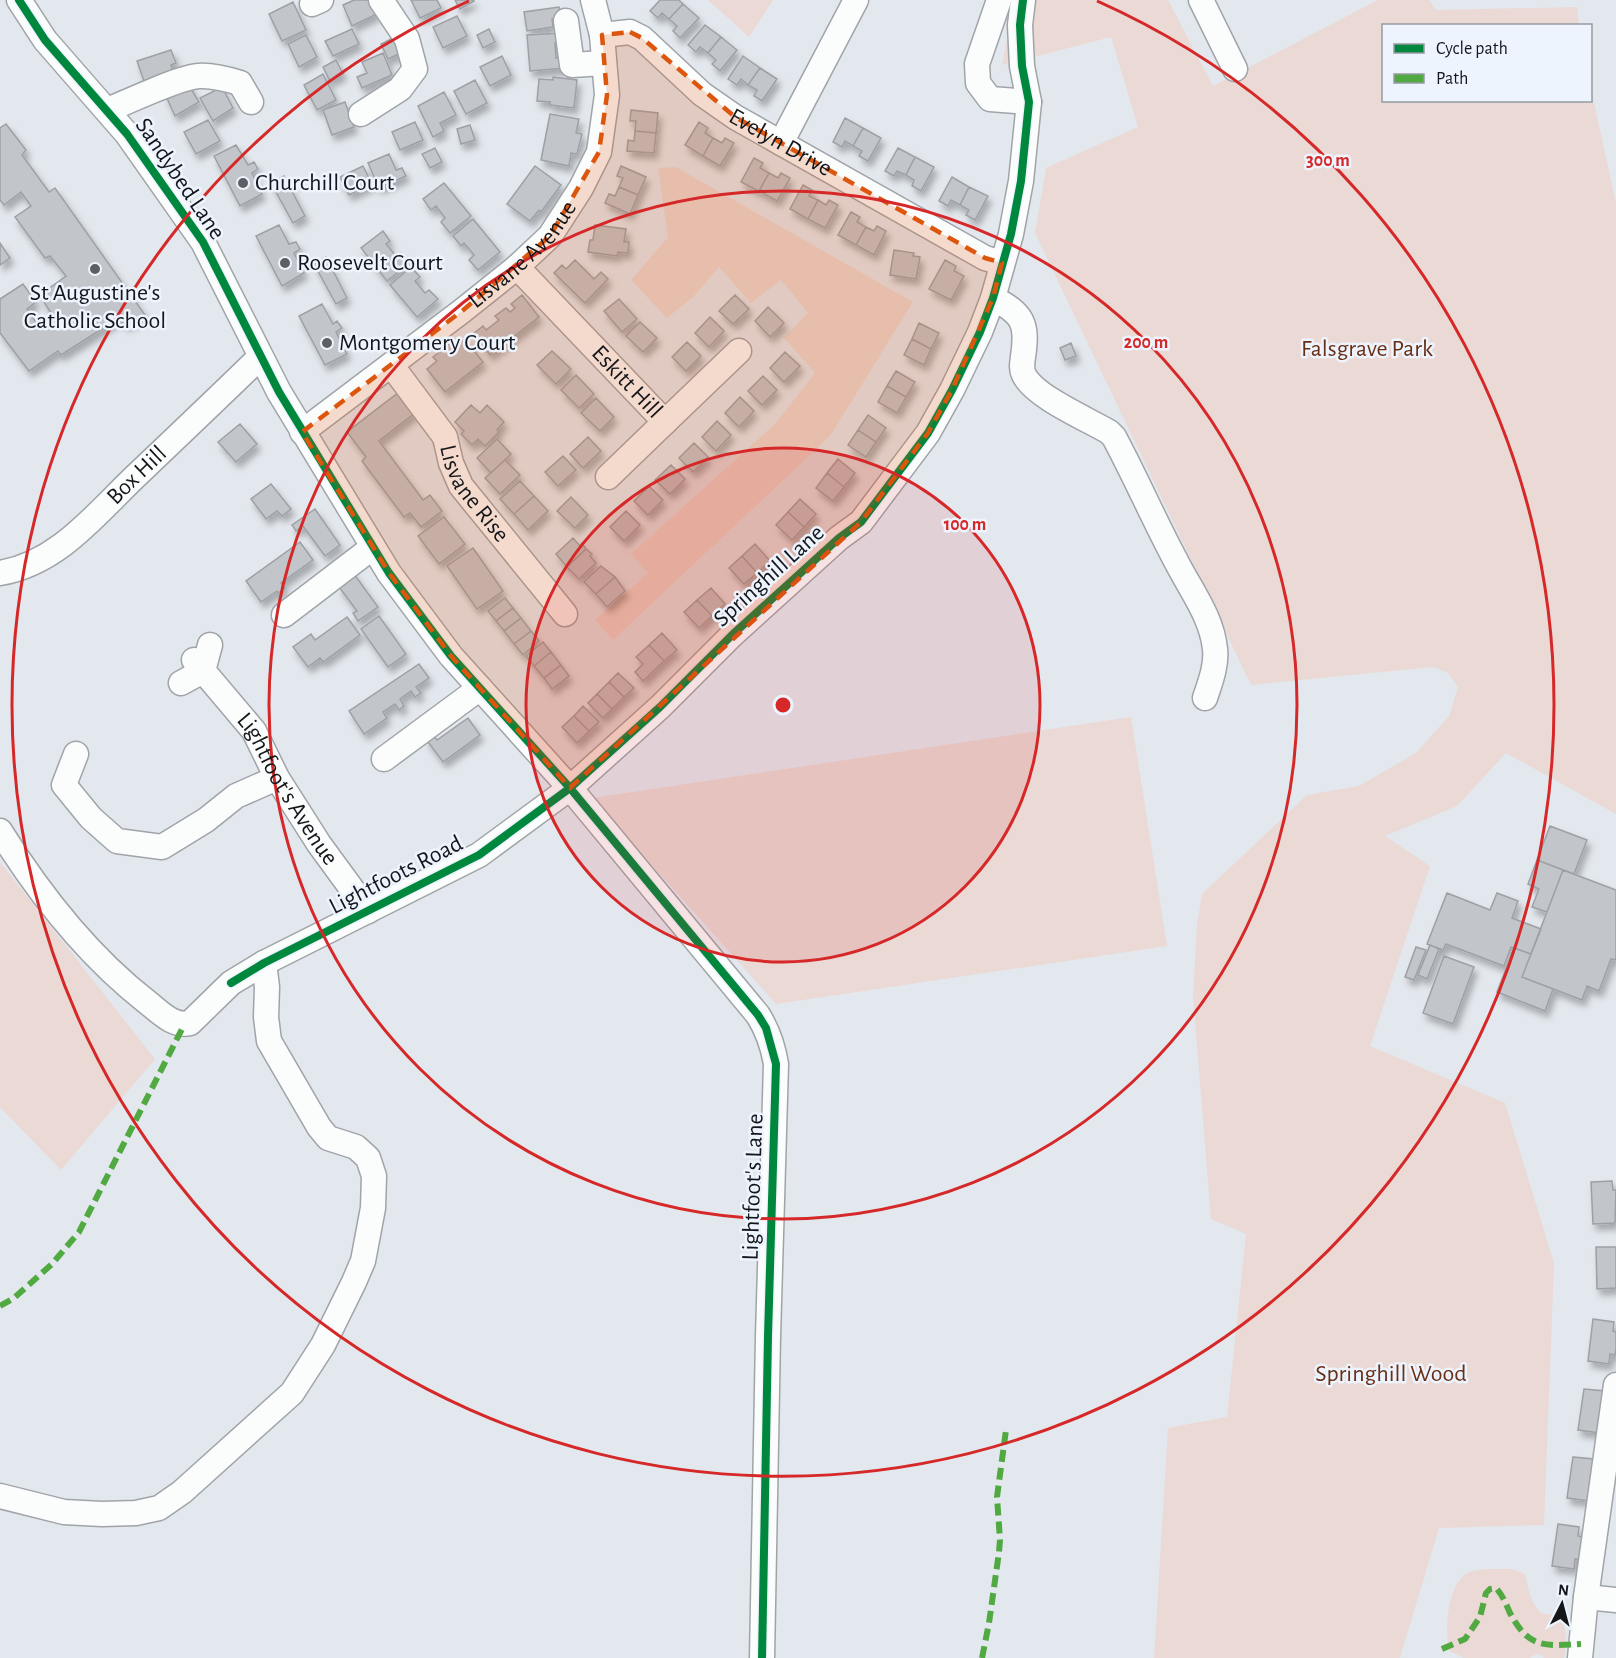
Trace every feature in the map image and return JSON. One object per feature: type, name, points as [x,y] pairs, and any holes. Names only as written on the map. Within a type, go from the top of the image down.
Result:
[{"type":"street","name":"Sandybed Lane","points":[[19,0],[45,40],[127,134],[203,242],[260,357],[302,432],[373,547]]},
{"type":"street","points":[[361,114],[400,89],[415,69],[407,39],[381,0]]},
{"type":"street","points":[[593,0],[602,35]]},
{"type":"street","points":[[781,143],[856,0]]},
{"type":"street","points":[[999,0],[977,64],[978,83],[990,99],[1029,102]]},
{"type":"street","name":"Springhill Lane","points":[[570,788],[660,706],[732,635],[839,538],[861,522],[928,434],[952,390],[993,298],[1021,181],[1029,102],[1022,66],[1020,26],[1023,0]]},
{"type":"street","points":[[1202,0],[1236,69]]},
{"type":"street","points":[[566,21],[572,65],[604,63]]},
{"type":"street","name":"Evelyn Drive","points":[[602,35],[630,32],[642,38],[702,94],[735,117],[986,258],[1002,263]]},
{"type":"street","name":"Lisvane Avenue","points":[[302,432],[392,366],[518,267],[550,236],[581,188],[599,152],[607,94],[602,35]]},
{"type":"street","points":[[107,110],[197,76],[225,78],[240,83],[251,102]]},
{"type":"street","name":"Eskitt Hill","points":[[518,267],[665,422],[739,351]]},
{"type":"street","points":[[993,298],[1014,311],[1024,324],[1026,333],[1022,367],[1024,375],[1034,389],[1109,432],[1114,437],[1139,484],[1175,560],[1208,620],[1216,656],[1205,698]]},
{"type":"street","name":"Box Hill","points":[[0,573],[44,557],[80,532],[260,357]]},
{"type":"street","name":"Lisvane Rise","points":[[392,366],[445,437],[451,463],[461,486],[527,553],[565,614]]},
{"type":"street","points":[[608,477],[665,422]]},
{"type":"street","points":[[284,615],[373,547],[389,573],[451,656],[570,788]]},
{"type":"street","name":"Lightfoot's Avenue","points":[[181,683],[202,659],[254,731],[278,778],[319,844],[368,911]]},
{"type":"street","points":[[384,759],[480,688]]},
{"type":"street","points":[[75,754],[64,785],[91,818],[117,841],[162,847],[206,820],[236,796],[278,778]]},
{"type":"street","name":"Lightfoots Road","points":[[0,831],[14,854],[76,936],[122,983],[180,1025],[190,1023],[231,983],[264,963],[479,855],[570,788]]},
{"type":"street","name":"Lightfoot's Lane","points":[[570,788],[758,1015],[772,1043],[776,1075],[762,1658]]},
{"type":"street","points":[[0,1496],[64,1512],[136,1513],[159,1508],[182,1492],[292,1393],[323,1345],[363,1261],[373,1208],[374,1176],[372,1166],[363,1152],[356,1147],[328,1138],[319,1127],[269,1041],[264,963]]},
{"type":"street","points":[[1580,1658],[1586,1597],[1616,1385]]},
{"type":"street","points":[[1586,1597],[1616,1600]]},
{"type":"highlighted area","points":[[630,32],[642,38],[735,117],[985,258],[1002,263],[993,298],[952,390],[928,433],[861,522],[570,788],[451,656],[389,573],[302,432],[462,311],[550,236],[599,152],[607,95],[602,35]]},
{"type":"green space","points":[[708,0],[773,0],[749,37]]},
{"type":"green space","name":"Springhill Wood","points":[[1015,0],[1168,0],[1213,86],[1378,0],[1429,0],[1436,10],[1577,7],[1579,24],[1382,24],[1382,102],[1592,102],[1592,94],[1616,203],[1616,814],[1506,753],[1457,806],[1385,836],[1430,866],[1370,1046],[1505,1103],[1554,1263],[1544,1525],[1439,1528],[1400,1658],[1154,1658],[1168,1428],[1227,1417],[1246,1234],[1211,1219],[1193,997],[1197,925],[1202,894],[1307,795],[1359,786],[1416,753],[1449,716],[1458,687],[1448,673],[1433,667],[1251,685],[1035,233],[1046,168],[1138,127],[1111,37],[1002,65]]},
{"type":"green space","points":[[676,167],[913,302],[830,436],[613,640],[595,620],[648,573],[631,554],[775,424],[815,373],[784,338],[808,313],[781,280],[751,303],[719,267],[694,296],[667,318],[631,280],[668,237],[658,168]]},
{"type":"green space","points":[[1131,717],[1167,946],[776,1004],[592,798]]},
{"type":"green space","points":[[0,862],[155,1059],[61,1170],[0,1107]]},
{"type":"green space","points":[[1512,1569],[1525,1574],[1531,1599],[1539,1611],[1558,1617],[1562,1622],[1566,1633],[1564,1658],[1544,1658],[1536,1654],[1530,1658],[1464,1658],[1450,1651],[1447,1632],[1449,1608],[1456,1586],[1462,1577],[1478,1570]]},
{"type":"building","points":[[354,0],[371,0],[377,14],[352,26],[343,5]]},
{"type":"building","points":[[411,0],[437,0],[441,8],[420,18]]},
{"type":"building","points":[[455,0],[473,0],[474,1],[460,9]]},
{"type":"building","points":[[660,0],[679,0],[683,4],[669,19],[662,13],[658,18],[650,11]]},
{"type":"building","points":[[293,2],[306,30],[282,41],[269,14]]},
{"type":"building","points":[[683,4],[699,18],[680,38],[673,31],[677,26],[669,19]]},
{"type":"building","points":[[559,7],[561,18],[552,19],[553,27],[527,31],[524,12]]},
{"type":"building","points":[[457,16],[467,36],[443,48],[433,27]]},
{"type":"building","points":[[705,25],[721,37],[708,53],[700,47],[696,52],[688,45]]},
{"type":"building","points":[[352,29],[359,44],[333,56],[325,41]]},
{"type":"building","points":[[489,29],[495,42],[483,48],[477,35]]},
{"type":"building","points":[[562,33],[563,42],[555,43],[556,58],[565,57],[566,68],[530,71],[527,35]]},
{"type":"building","points":[[306,35],[317,57],[299,67],[288,44]]},
{"type":"building","points":[[395,37],[403,52],[388,59],[381,44]]},
{"type":"building","points":[[721,37],[737,50],[720,71],[712,64],[716,60],[708,53]]},
{"type":"building","points":[[171,50],[176,63],[171,65],[173,71],[144,81],[137,61]]},
{"type":"building","points":[[383,53],[392,75],[362,88],[357,77],[367,73],[362,62]]},
{"type":"building","points":[[502,56],[511,75],[490,86],[480,67]]},
{"type":"building","points":[[743,56],[760,68],[748,85],[741,79],[737,85],[728,79]]},
{"type":"building","points":[[336,60],[343,74],[330,81],[323,67]]},
{"type":"building","points":[[760,68],[777,79],[762,101],[754,96],[757,90],[748,85]]},
{"type":"building","points":[[323,74],[336,100],[317,110],[304,85]]},
{"type":"building","points":[[553,77],[577,80],[574,108],[537,101],[539,79],[553,80]]},
{"type":"building","points":[[475,80],[487,103],[466,114],[454,91]]},
{"type":"building","points":[[187,82],[199,102],[175,116],[165,94]]},
{"type":"building","points":[[222,87],[233,108],[213,121],[200,98]]},
{"type":"building","points":[[444,92],[456,115],[440,123],[444,131],[433,137],[418,106]]},
{"type":"building","points":[[345,102],[354,127],[332,135],[323,110]]},
{"type":"building","points":[[631,110],[658,113],[656,133],[635,131],[636,121],[630,121]]},
{"type":"building","points":[[550,114],[579,119],[576,133],[582,134],[577,154],[571,153],[569,166],[541,160]]},
{"type":"building","points":[[845,118],[863,128],[853,146],[845,141],[842,147],[833,142]]},
{"type":"building","points":[[208,120],[220,141],[196,154],[184,132]]},
{"type":"building","points":[[415,122],[423,140],[400,150],[392,132]]},
{"type":"building","points":[[699,122],[708,128],[705,133],[713,138],[703,156],[685,145]]},
{"type":"building","points":[[6,124],[26,150],[22,155],[49,192],[55,188],[145,315],[126,325],[119,318],[61,355],[58,351],[29,371],[0,333],[0,299],[23,284],[36,302],[27,309],[37,324],[52,315],[40,295],[66,276],[50,256],[45,258],[15,217],[31,206],[21,192],[4,205],[0,200],[0,128]]},
{"type":"building","points":[[470,125],[475,140],[461,144],[457,129]]},
{"type":"building","points":[[863,128],[881,138],[868,161],[859,156],[862,151],[853,146]]},
{"type":"building","points":[[635,131],[656,133],[654,153],[627,151],[628,140],[634,141]]},
{"type":"building","points":[[713,138],[722,143],[725,138],[734,143],[720,166],[703,156]]},
{"type":"building","name":"Churchill Court","points":[[236,145],[248,165],[254,162],[258,169],[252,173],[262,194],[240,206],[214,156]]},
{"type":"building","points":[[435,148],[442,162],[430,168],[422,154]]},
{"type":"building","points":[[898,148],[915,157],[906,175],[897,171],[894,176],[885,171]]},
{"type":"building","points":[[389,154],[396,170],[402,168],[406,176],[379,188],[368,163]]},
{"type":"building","points":[[915,157],[934,167],[921,191],[912,186],[914,180],[906,175]]},
{"type":"building","points":[[754,158],[763,163],[760,168],[769,173],[759,191],[741,182]]},
{"type":"building","points":[[363,166],[372,184],[349,195],[340,177]]},
{"type":"building","points":[[535,166],[561,185],[541,212],[539,210],[530,221],[507,204]]},
{"type":"building","points":[[621,166],[646,177],[638,195],[619,187],[623,178],[617,176]]},
{"type":"building","points":[[769,173],[778,178],[781,173],[790,178],[777,201],[759,191]]},
{"type":"building","points":[[284,176],[305,216],[293,223],[271,183]]},
{"type":"building","points":[[952,177],[969,187],[960,205],[951,200],[948,206],[939,201]]},
{"type":"building","points":[[444,183],[471,216],[450,233],[441,222],[445,218],[436,206],[431,210],[423,199]]},
{"type":"building","points":[[803,185],[812,190],[809,196],[818,200],[808,219],[790,209]]},
{"type":"building","points":[[619,187],[638,195],[630,214],[605,203],[609,194],[615,196]]},
{"type":"building","points":[[969,187],[988,196],[975,220],[966,215],[969,210],[960,205]]},
{"type":"building","points":[[818,200],[826,205],[829,200],[838,205],[825,228],[808,219]]},
{"type":"building","points":[[851,212],[860,217],[857,222],[866,227],[856,245],[838,235]]},
{"type":"building","points":[[473,219],[500,252],[478,270],[469,260],[474,255],[464,243],[461,246],[453,236]]},
{"type":"building","name":"Roosevelt Court","points":[[279,225],[289,244],[296,242],[300,249],[294,253],[304,273],[282,286],[256,236]]},
{"type":"building","points":[[595,225],[626,229],[624,242],[629,242],[628,253],[618,252],[617,256],[588,252],[590,240],[593,240]]},
{"type":"building","points":[[877,226],[886,231],[874,255],[856,245],[866,227],[874,231]]},
{"type":"building","points":[[383,231],[390,241],[386,244],[396,256],[400,253],[409,263],[387,281],[361,248]]},
{"type":"building","points":[[0,243],[10,258],[0,265]]},
{"type":"building","points":[[894,250],[914,253],[913,256],[920,257],[916,279],[890,275]]},
{"type":"building","points":[[326,257],[347,298],[336,304],[314,264]]},
{"type":"building","points":[[575,260],[594,279],[601,272],[608,279],[585,303],[554,273],[562,265],[566,269]]},
{"type":"building","points":[[945,260],[956,266],[954,271],[964,276],[951,300],[929,289]]},
{"type":"building","points":[[411,267],[420,277],[415,281],[425,293],[429,290],[438,299],[417,317],[390,285]]},
{"type":"building","points":[[522,295],[539,317],[490,355],[473,334],[483,326],[486,330],[499,320],[495,316],[506,308],[510,312],[515,308],[511,304]]},
{"type":"building","points":[[735,295],[749,309],[733,324],[719,311]]},
{"type":"building","points":[[619,299],[637,319],[622,332],[604,311]]},
{"type":"building","name":"Montgomery Court","points":[[322,304],[333,324],[337,321],[342,328],[336,332],[347,354],[325,365],[299,316]]},
{"type":"building","points":[[768,307],[784,323],[770,337],[755,321]]},
{"type":"building","points":[[710,317],[724,331],[709,347],[695,333]]},
{"type":"building","points":[[640,322],[657,338],[643,352],[626,336]]},
{"type":"building","points":[[919,323],[939,333],[931,349],[912,339]]},
{"type":"building","points":[[465,339],[483,362],[445,392],[427,369],[437,361],[433,357],[451,343],[455,347]]},
{"type":"building","points":[[912,339],[931,349],[924,365],[904,355]]},
{"type":"building","points":[[687,342],[701,356],[686,371],[672,357]]},
{"type":"building","points":[[1071,343],[1076,356],[1065,360],[1060,348]]},
{"type":"building","points":[[552,351],[571,369],[556,384],[537,365]]},
{"type":"building","points":[[785,352],[800,366],[784,382],[770,368]]},
{"type":"building","points":[[896,371],[915,382],[906,397],[887,386]]},
{"type":"building","points":[[576,375],[594,394],[579,408],[561,390]]},
{"type":"building","points":[[763,376],[777,390],[762,405],[748,391]]},
{"type":"building","points":[[887,386],[906,397],[897,413],[878,402]]},
{"type":"building","points":[[399,392],[415,413],[379,441],[423,500],[430,495],[442,511],[421,527],[410,513],[404,517],[362,461],[366,457],[347,432]]},
{"type":"building","points":[[740,397],[754,411],[739,427],[725,413]]},
{"type":"building","points":[[596,398],[614,417],[600,431],[581,413]]},
{"type":"building","points":[[471,405],[480,413],[487,405],[504,422],[497,430],[499,432],[485,446],[478,439],[472,445],[461,434],[464,431],[455,422]]},
{"type":"building","points":[[868,415],[886,428],[876,442],[858,430]]},
{"type":"building","points":[[717,421],[731,435],[716,451],[702,437]]},
{"type":"building","points":[[240,424],[257,444],[236,462],[218,442]]},
{"type":"building","points":[[858,430],[876,442],[866,457],[848,445]]},
{"type":"building","points":[[588,437],[601,451],[583,468],[570,454]]},
{"type":"building","points":[[497,439],[511,454],[491,473],[477,458]]},
{"type":"building","points":[[694,443],[708,457],[693,472],[679,458]]},
{"type":"building","points":[[563,456],[576,470],[558,486],[545,472]]},
{"type":"building","points":[[838,459],[855,473],[844,487],[827,473]]},
{"type":"building","points":[[505,460],[520,475],[500,494],[485,478]]},
{"type":"building","points":[[671,465],[685,479],[670,494],[655,480]]},
{"type":"building","points":[[827,473],[844,487],[833,501],[816,488]]},
{"type":"building","points":[[520,481],[534,496],[514,514],[500,499]]},
{"type":"building","points":[[271,484],[291,509],[282,516],[277,511],[266,519],[251,499]]},
{"type":"building","points":[[649,486],[663,500],[648,515],[634,501]]},
{"type":"building","points":[[534,496],[548,511],[528,530],[514,514]]},
{"type":"building","points":[[571,497],[588,515],[575,528],[557,511]]},
{"type":"building","points":[[800,499],[816,514],[804,527],[788,512]]},
{"type":"building","points":[[315,509],[340,545],[325,556],[303,526],[296,531],[292,525]]},
{"type":"building","points":[[626,511],[640,525],[624,541],[610,527]]},
{"type":"building","points":[[788,512],[804,527],[792,540],[776,525]]},
{"type":"building","points":[[444,517],[465,544],[439,564],[418,536]]},
{"type":"building","points":[[573,538],[580,546],[582,543],[586,549],[567,567],[556,554]]},
{"type":"building","points":[[300,542],[313,560],[281,583],[285,588],[261,602],[246,581]]},
{"type":"building","points":[[755,544],[770,561],[757,573],[742,556]]},
{"type":"building","points":[[473,548],[503,591],[477,609],[447,566]]},
{"type":"building","points":[[586,549],[592,554],[590,556],[596,563],[579,579],[567,567]]},
{"type":"building","points":[[742,556],[757,573],[744,584],[729,568]]},
{"type":"building","points":[[601,566],[615,577],[596,594],[584,582]]},
{"type":"building","points":[[351,570],[378,607],[358,621],[353,613],[357,611],[339,587]]},
{"type":"building","points":[[615,577],[625,591],[607,607],[596,594]]},
{"type":"building","points":[[711,588],[725,604],[712,616],[697,600]]},
{"type":"building","points":[[505,598],[513,608],[496,621],[488,611]]},
{"type":"building","points":[[697,600],[712,616],[699,628],[684,612]]},
{"type":"building","points":[[513,608],[521,618],[504,631],[496,621]]},
{"type":"building","points":[[379,616],[406,654],[388,667],[361,629]]},
{"type":"building","points":[[347,617],[360,635],[323,662],[320,658],[308,667],[293,647],[311,634],[315,640]]},
{"type":"building","points":[[521,618],[531,631],[514,644],[504,631]]},
{"type":"building","points":[[531,631],[539,641],[523,655],[514,644]]},
{"type":"building","points":[[662,633],[677,650],[664,661],[649,645]]},
{"type":"building","points":[[543,642],[551,652],[534,666],[526,656]]},
{"type":"building","points":[[649,645],[664,661],[643,681],[635,672],[643,664],[636,657]]},
{"type":"building","points":[[551,652],[561,665],[544,678],[534,666]]},
{"type":"building","points":[[419,664],[429,678],[416,687],[421,693],[415,697],[411,691],[400,699],[404,706],[399,710],[395,704],[383,712],[387,718],[364,734],[349,711]]},
{"type":"building","points":[[561,665],[569,676],[552,689],[544,678]]},
{"type":"building","points":[[618,673],[634,688],[624,697],[609,682]]},
{"type":"building","points":[[609,682],[624,697],[612,709],[597,694]]},
{"type":"building","points":[[597,694],[612,709],[603,718],[588,703]]},
{"type":"building","points":[[583,706],[599,722],[589,731],[574,716]]},
{"type":"building","points":[[574,716],[589,731],[577,743],[562,727]]},
{"type":"building","points":[[468,718],[480,735],[443,762],[425,738],[432,734],[437,740]]},
{"type":"building","points":[[1550,826],[1587,840],[1574,874],[1537,860]]},
{"type":"building","points":[[1537,860],[1563,870],[1547,912],[1532,907],[1539,889],[1528,884]]},
{"type":"building","points":[[1563,870],[1616,890],[1616,958],[1611,959],[1599,991],[1587,986],[1582,1000],[1522,977]]},
{"type":"building","points":[[1447,893],[1490,910],[1497,893],[1518,901],[1512,918],[1541,929],[1531,954],[1511,947],[1504,966],[1446,944],[1443,950],[1427,944]]},
{"type":"building","points":[[1430,945],[1439,949],[1427,979],[1418,975]]},
{"type":"building","points":[[1416,947],[1426,950],[1414,980],[1405,977]]},
{"type":"building","points":[[1514,948],[1531,954],[1522,977],[1553,989],[1545,1011],[1497,992]]},
{"type":"building","points":[[1444,956],[1474,967],[1453,1024],[1423,1013]]},
{"type":"building","points":[[1612,1181],[1613,1190],[1616,1190],[1615,1223],[1593,1224],[1591,1182]]},
{"type":"building","points":[[1596,1247],[1616,1247],[1616,1288],[1597,1289]]},
{"type":"building","points":[[1593,1319],[1614,1322],[1616,1349],[1615,1355],[1610,1354],[1609,1364],[1588,1361]]},
{"type":"building","points":[[1584,1389],[1605,1391],[1600,1433],[1578,1430]]},
{"type":"building","points":[[1573,1457],[1594,1459],[1589,1501],[1567,1498]]},
{"type":"building","points":[[1558,1524],[1579,1527],[1578,1536],[1583,1537],[1580,1560],[1575,1559],[1574,1569],[1552,1566]]},
{"type":"marked path","points":[[0,1306],[14,1298],[52,1264],[79,1232],[184,1025]]},
{"type":"marked path","points":[[982,1658],[999,1552],[997,1497],[1006,1430]]},
{"type":"marked path","points":[[1442,1649],[1465,1639],[1480,1617],[1486,1593],[1496,1588],[1517,1625],[1531,1639],[1547,1645],[1581,1644]]},
{"type":"cycle path","points":[[19,0],[45,40],[127,134],[203,242],[279,392],[389,573],[451,656],[570,788],[660,707],[732,635],[839,538],[861,522],[928,433],[980,332],[993,298],[1011,234],[1021,181],[1029,102],[1022,66],[1020,25],[1023,0]]},
{"type":"cycle path","points":[[231,983],[264,963],[479,855],[570,788],[758,1015],[766,1028],[776,1064],[762,1658]]},
{"type":"place","name":"Churchill Court","points":[[243,183]]},
{"type":"place","name":"Roosevelt Court","points":[[285,263]]},
{"type":"place","name":"St Augustine's Catholic School","points":[[95,269]]},
{"type":"place","name":"Montgomery Court","points":[[327,343]]},
{"type":"park label","name":"Falsgrave Park","points":[[1367,349]]}]
